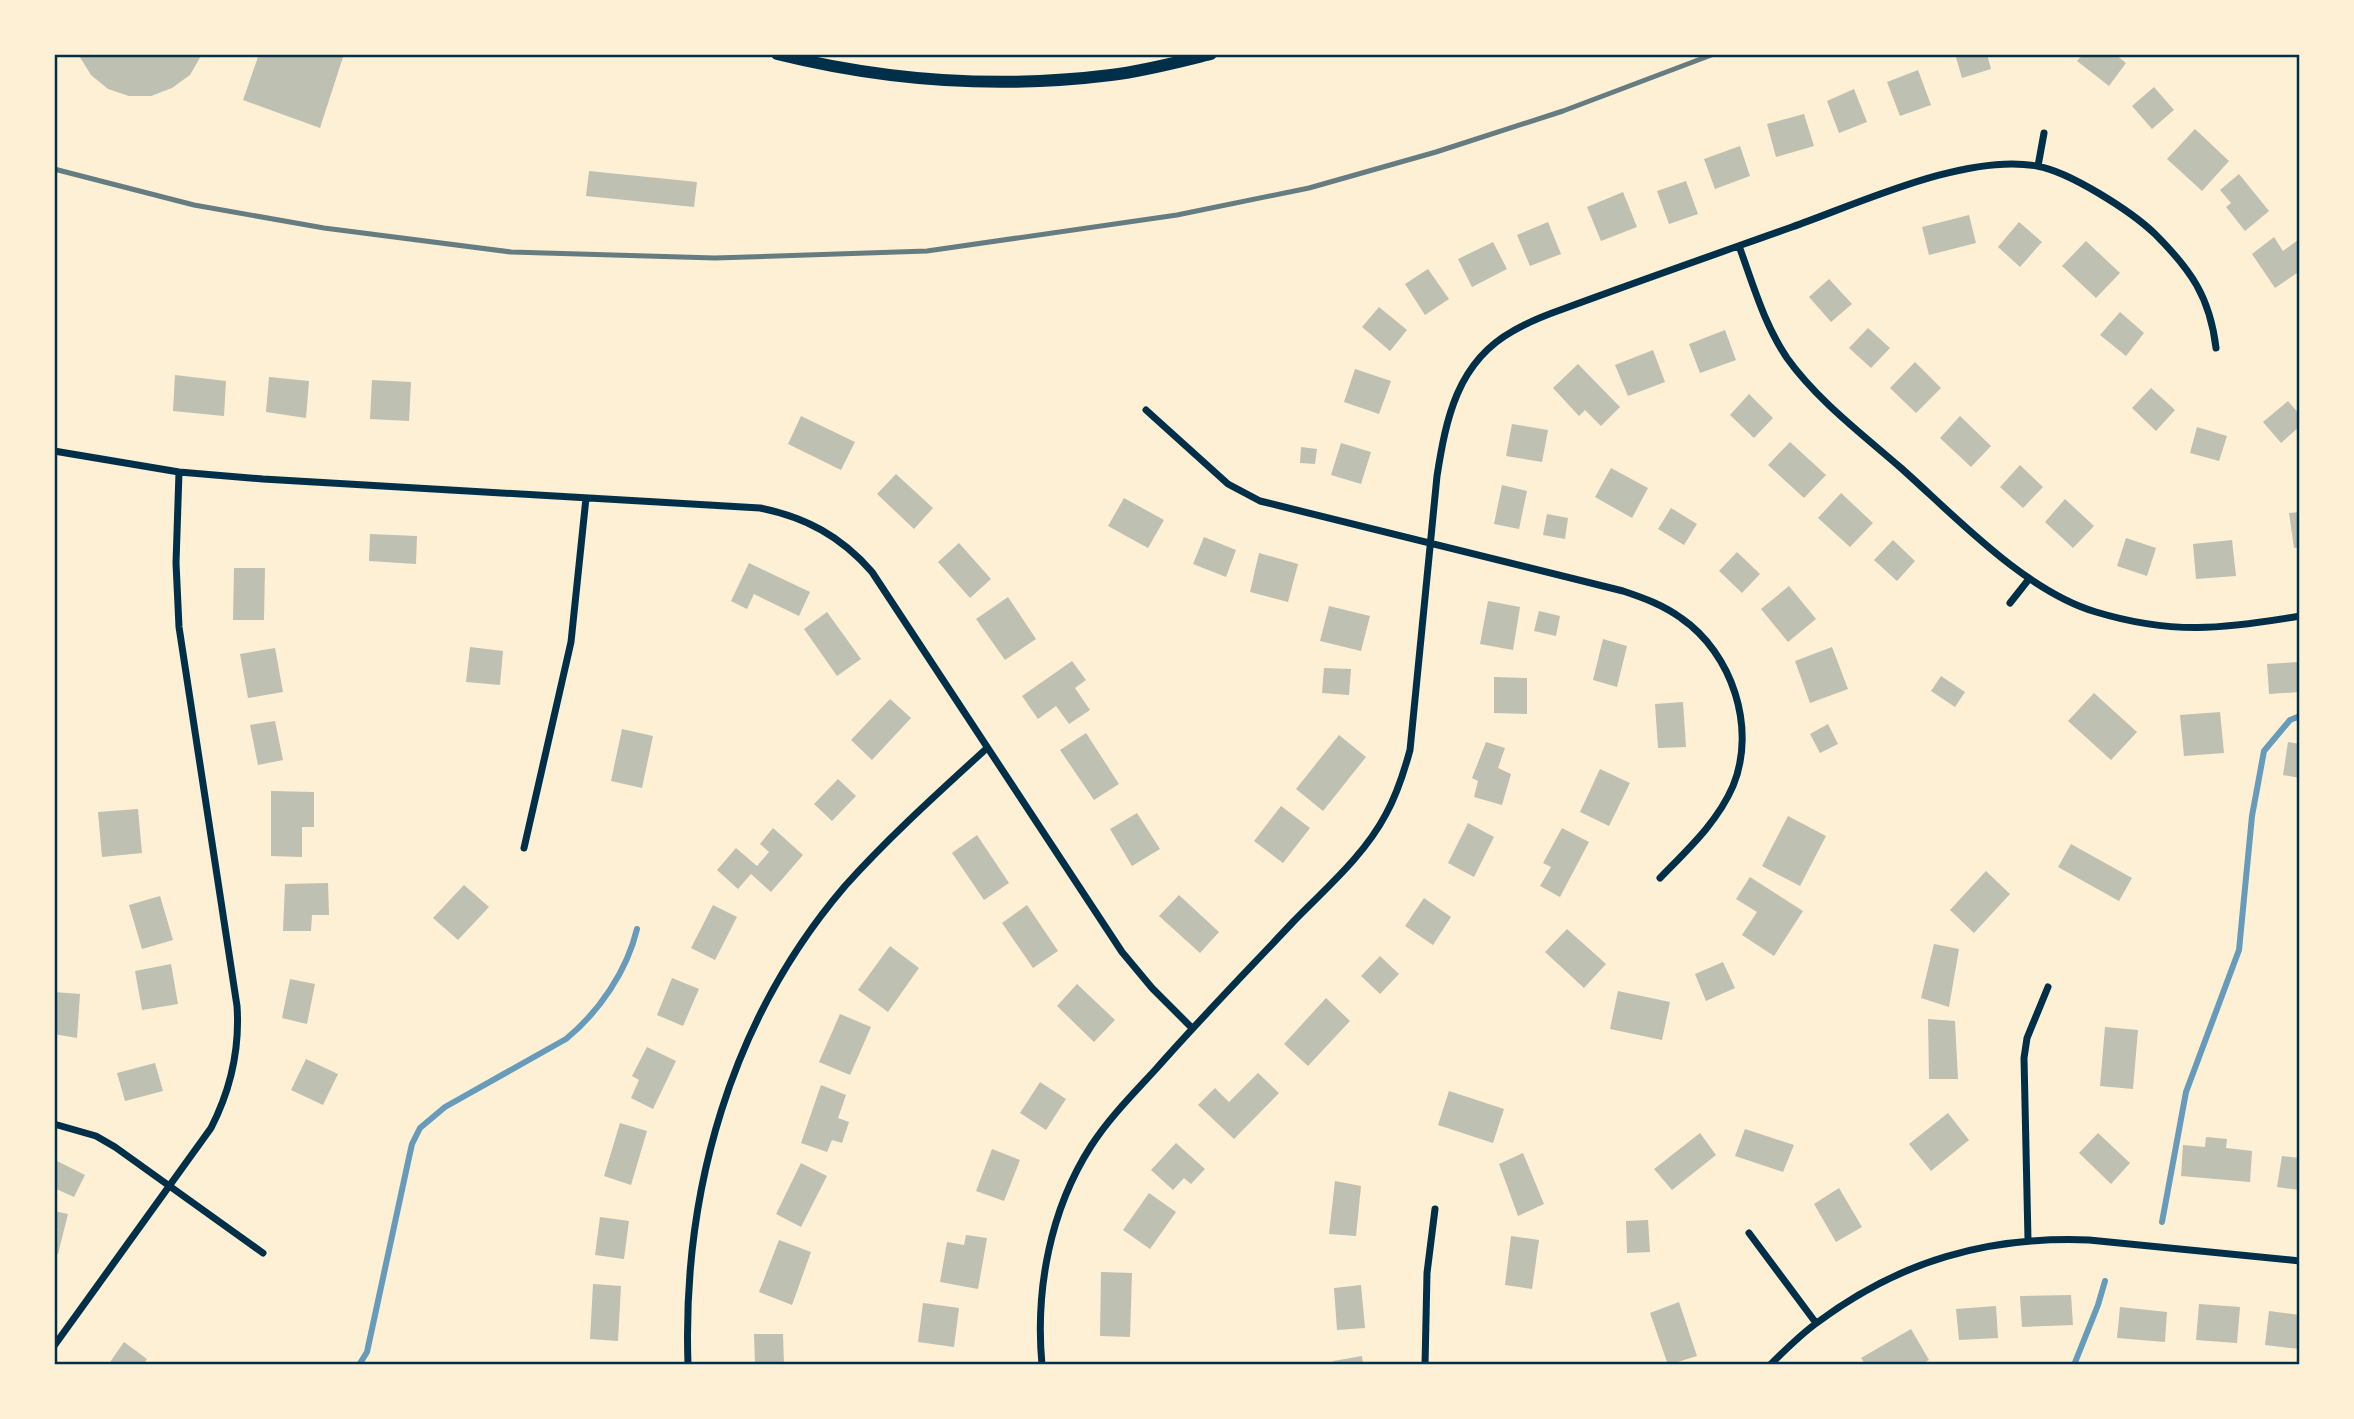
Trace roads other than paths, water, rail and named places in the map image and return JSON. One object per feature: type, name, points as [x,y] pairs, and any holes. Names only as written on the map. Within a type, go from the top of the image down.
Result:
[{"type":"main road","points":[[777,54],[880,75],[988,82],[1027,82],[1112,75],[1211,54]]},
{"type":"street","points":[[2038,166],[2044,133]]},
{"type":"street","points":[[1042,1365],[1041,1305],[1046,1264],[1063,1204],[1091,1146],[1118,1111],[1192,1028],[1352,861],[1386,816],[1410,750],[1437,476],[1448,413],[1465,379],[1494,345],[1510,332],[1535,320],[1938,175],[2006,165],[2038,166],[2068,178],[2126,210],[2173,251],[2203,293],[2213,321],[2216,348]]},
{"type":"street","points":[[1740,246],[1767,322],[1803,379],[2029,579],[2061,598],[2094,612],[2142,624],[2200,629],[2242,626],[2300,616]]},
{"type":"street","points":[[1146,410],[1228,484],[1261,501],[1623,590],[1659,604],[1682,618],[1711,646],[1724,666],[1738,709],[1741,730],[1738,770],[1721,808],[1708,828],[1660,878]]},
{"type":"street","points":[[54,451],[179,471],[263,479],[760,508],[813,524],[856,553],[872,572],[1122,952],[1152,988],[1192,1028]]},
{"type":"street","points":[[54,1346],[211,1128],[225,1099],[235,1062],[237,1006],[179,626],[176,563],[179,471]]},
{"type":"street","points":[[524,848],[571,642],[586,498]]},
{"type":"street","points":[[2010,603],[2029,579]]},
{"type":"street","points":[[688,1365],[689,1272],[697,1201],[721,1109],[739,1056],[786,967],[825,912],[913,816],[986,749]]},
{"type":"street","points":[[2028,1240],[2024,1058],[2027,1038],[2048,987]]},
{"type":"street","points":[[54,1124],[96,1136],[172,1185],[263,1253]]},
{"type":"street","points":[[1425,1365],[1427,1273],[1435,1209]]},
{"type":"street","points":[[1749,1233],[1816,1323]]},
{"type":"street","points":[[1770,1365],[1816,1323],[1866,1290],[1953,1253],[1992,1245],[2028,1240],[2088,1240],[2300,1261]]},
{"type":"waterway","points":[[2162,1222],[2186,1092],[2239,950],[2252,816],[2264,751],[2290,720],[2300,716]]},
{"type":"waterway","points":[[359,1365],[367,1352],[412,1144],[420,1128],[445,1107],[566,1039],[578,1028],[590,1016],[619,975],[637,929]]},
{"type":"waterway","points":[[2074,1365],[2105,1281]]},
{"type":"railway","points":[[54,169],[194,205],[324,228],[511,252],[715,258],[927,251],[1177,215],[1309,188],[1436,152],[1563,111],[1714,54]]}]
